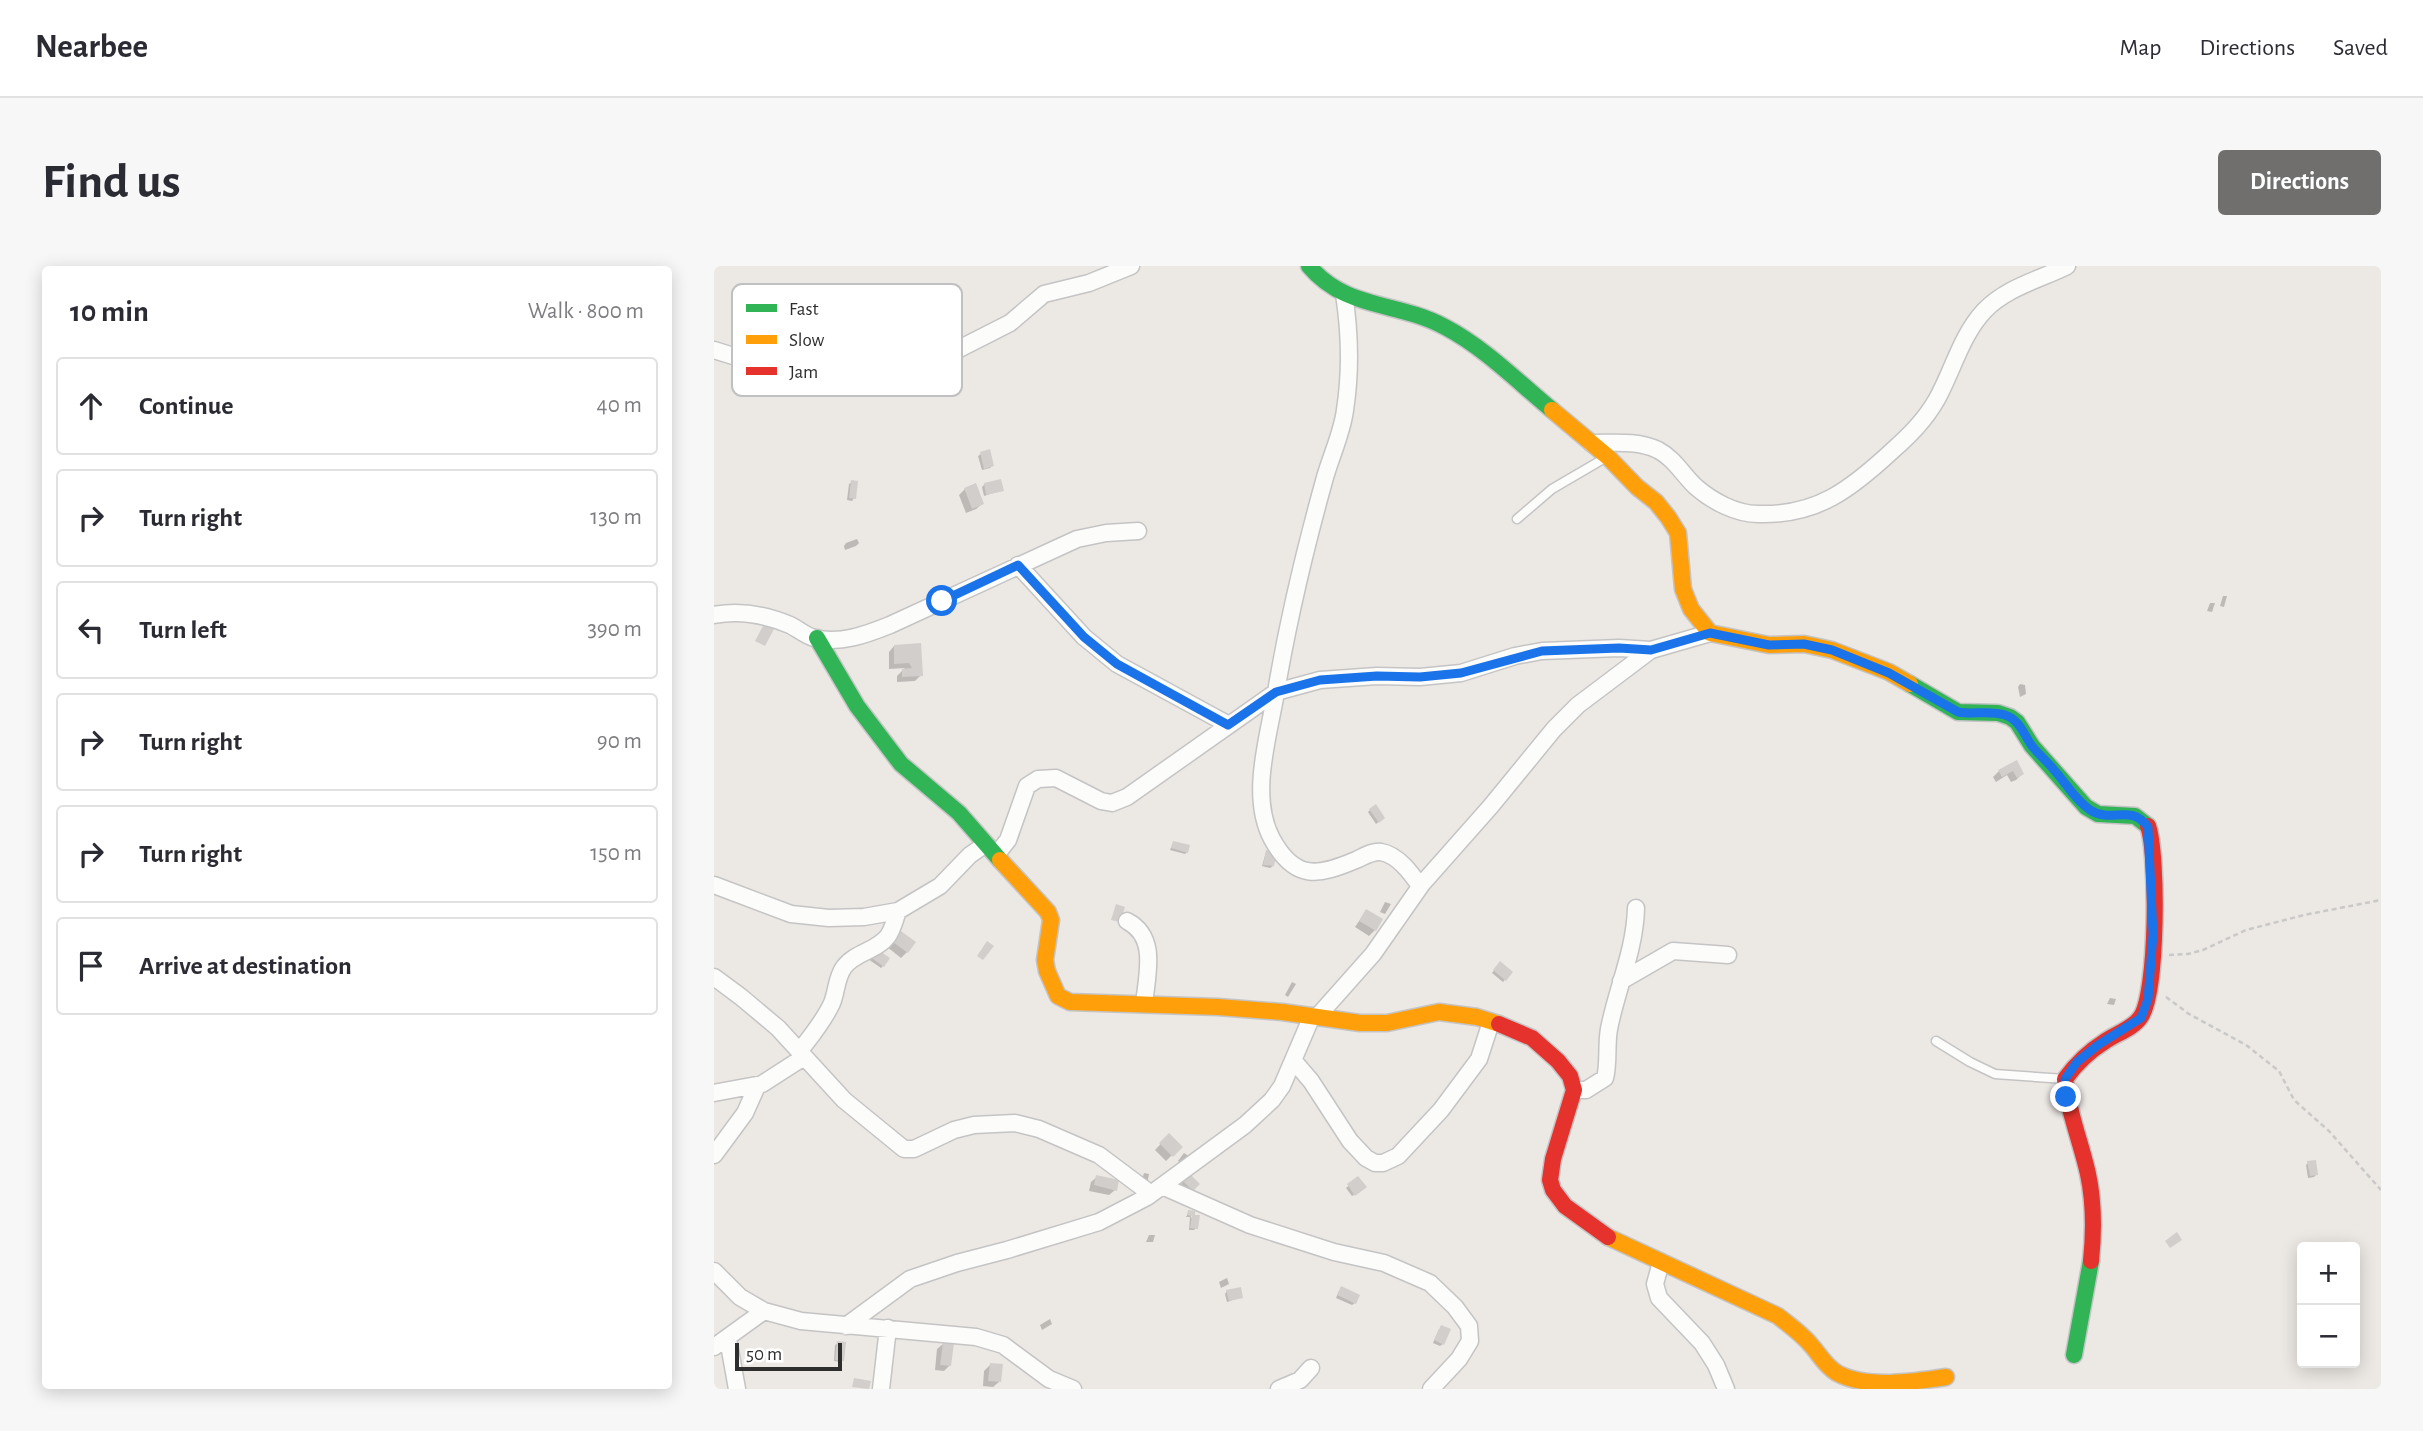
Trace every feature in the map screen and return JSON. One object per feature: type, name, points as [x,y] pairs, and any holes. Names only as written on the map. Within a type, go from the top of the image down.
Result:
[{"type":"street","points":[[962,347],[1010,323],[1044,294],[1089,283],[1131,266]]},
{"type":"street","points":[[1309,266],[1321,280],[1344,294],[1412,312],[1446,327],[1478,348],[1608,457],[1656,502],[1678,533],[1683,589],[1691,609],[1710,633]]},
{"type":"street","points":[[1591,443],[1642,444],[1660,451],[1679,466],[1696,487],[1735,511],[1758,514],[1799,510],[1827,502],[1866,477],[1919,426],[1937,399],[1971,327],[1986,310],[2006,293],[2067,266]]},
{"type":"street","points":[[1344,294],[1350,333],[1345,414],[1324,478],[1285,636],[1265,755],[1262,792],[1264,818],[1272,839],[1286,858],[1300,870],[1312,874],[1327,871],[1373,852],[1382,852],[1393,857],[1420,886]]},
{"type":"street","points":[[714,350],[732,356]]},
{"type":"street","points":[[714,615],[729,612],[751,614],[790,625],[817,638],[845,640],[862,636],[1077,539],[1106,533],[1138,531]]},
{"type":"street","points":[[1018,565],[1084,637],[1117,664],[1228,725]]},
{"type":"street","points":[[846,1326],[910,1279],[1099,1222],[1156,1190],[1245,1125],[1272,1100],[1282,1086],[1315,1016],[1373,954],[1420,886],[1554,729],[1606,682],[1651,650],[1710,633],[1769,645],[1817,646],[1889,673],[1958,712],[1969,715],[2002,713],[2015,720],[2033,747],[2076,797],[2091,810],[2115,815],[2133,814],[2142,819],[2148,827],[2153,934],[2148,999],[2141,1018],[2098,1045],[2077,1062],[2065,1079],[2071,1120],[2086,1164],[2091,1189],[2089,1279],[2074,1355]]},
{"type":"street","points":[[817,638],[858,706],[901,764],[958,813],[1048,912],[1051,920],[1045,960],[1051,983],[1058,996],[1070,1002],[1084,1004],[1218,1007],[1360,1023],[1388,1023],[1439,1012],[1477,1017],[1532,1038],[1558,1061],[1570,1076],[1574,1090],[1553,1159],[1550,1180],[1553,1191],[1565,1206],[1614,1241],[1777,1316],[1797,1331],[1821,1360],[1838,1374],[1864,1381],[1897,1384],[1946,1377]]},
{"type":"street","points":[[714,885],[791,914],[864,918],[898,911],[940,886],[970,856],[991,850],[1009,840],[1027,786],[1038,779],[1056,778],[1101,801],[1112,803],[1127,797],[1276,692],[1320,680],[1461,673],[1542,651],[1619,648],[1651,650]]},
{"type":"street","points":[[1574,1090],[1586,1090],[1605,1078],[1606,1046],[1621,981],[1631,953],[1636,908]]},
{"type":"street","points":[[714,1093],[757,1086],[801,1055],[834,1000],[836,983],[843,968],[851,960],[887,938],[898,911]]},
{"type":"street","points":[[1127,921],[1137,926],[1147,943],[1148,969],[1144,1004]]},
{"type":"street","points":[[1621,981],[1673,951],[1728,955]]},
{"type":"street","points":[[714,977],[778,1028],[844,1100],[904,1149],[914,1149],[954,1130],[974,1125],[1015,1123],[1039,1129],[1100,1155],[1156,1190],[1250,1225],[1334,1252],[1384,1263],[1430,1283],[1455,1307],[1469,1326],[1470,1341],[1459,1359],[1431,1389]]},
{"type":"street","points":[[1293,1060],[1311,1081],[1350,1141],[1366,1158],[1383,1163],[1398,1156],[1455,1092],[1479,1059],[1491,1022]]},
{"type":"street","points":[[714,1155],[745,1113],[757,1086]]},
{"type":"street","points":[[1661,1262],[1655,1284],[1659,1298],[1702,1343],[1716,1365],[1726,1389]]},
{"type":"street","points":[[714,1271],[740,1297],[764,1311],[801,1321],[976,1337],[1003,1345],[1049,1379],[1073,1389]]},
{"type":"street","points":[[737,1389],[721,1343],[764,1311]]},
{"type":"street","points":[[881,1389],[888,1328]]},
{"type":"street","points":[[1279,1389],[1300,1380],[1311,1368]]},
{"type":"lane","points":[[1517,519],[1552,489],[1608,457]]},
{"type":"lane","points":[[1936,1041],[1995,1074],[2065,1079]]},
{"type":"path","points":[[2152,957],[2188,954],[2246,930],[2381,900]]},
{"type":"path","points":[[2151,977],[2167,998],[2246,1045],[2278,1071],[2294,1100],[2329,1131],[2381,1189]]},
{"type":"building","points":[[990,449],[994,466],[984,469],[980,452]]},
{"type":"building","points":[[1001,479],[1004,491],[986,495],[984,483]]},
{"type":"building","points":[[851,480],[858,481],[856,499],[849,498]]},
{"type":"building","points":[[976,483],[984,504],[972,509],[964,488]]},
{"type":"building","points":[[764,624],[774,629],[765,646],[755,641]]},
{"type":"building","points":[[921,643],[923,676],[902,677],[902,669],[912,668],[909,663],[894,664],[894,645]]},
{"type":"building","points":[[2017,760],[2024,774],[2017,778],[2013,771],[2002,777],[1998,770]]},
{"type":"building","points":[[1376,804],[1385,818],[1379,823],[1369,809]]},
{"type":"building","points":[[1173,841],[1190,845],[1188,853],[1171,848]]},
{"type":"building","points":[[1266,850],[1277,852],[1274,866],[1263,865]]},
{"type":"building","points":[[1116,904],[1125,907],[1120,922],[1111,920]]},
{"type":"building","points":[[1366,909],[1383,919],[1376,931],[1359,921]]},
{"type":"building","points":[[898,929],[916,942],[908,953],[890,940]]},
{"type":"building","points":[[987,941],[994,946],[983,960],[977,956]]},
{"type":"building","points":[[875,948],[890,958],[884,967],[869,956]]},
{"type":"building","points":[[1500,961],[1513,972],[1506,981],[1493,970]]},
{"type":"building","points":[[1169,1133],[1183,1147],[1173,1157],[1159,1143]]},
{"type":"building","points":[[2316,1160],[2318,1175],[2310,1176],[2307,1161]]},
{"type":"building","points":[[1189,1173],[1200,1184],[1193,1191],[1182,1180]]},
{"type":"building","points":[[1096,1175],[1119,1180],[1117,1191],[1094,1185]]},
{"type":"building","points":[[1358,1176],[1367,1187],[1355,1196],[1347,1184]]},
{"type":"building","points":[[1188,1210],[1200,1215],[1198,1229],[1190,1228],[1192,1216],[1187,1215]]},
{"type":"building","points":[[2177,1232],[2182,1240],[2170,1248],[2165,1241]]},
{"type":"building","points":[[1341,1286],[1360,1295],[1356,1304],[1337,1295]]},
{"type":"building","points":[[1241,1287],[1243,1298],[1229,1301],[1226,1290]]},
{"type":"building","points":[[1441,1325],[1451,1329],[1444,1345],[1434,1340]]},
{"type":"building","points":[[837,1341],[846,1342],[844,1361],[835,1360]]},
{"type":"building","points":[[943,1342],[954,1343],[951,1366],[940,1365]]},
{"type":"building","points":[[990,1363],[1003,1364],[1001,1382],[988,1381]]},
{"type":"building","points":[[854,1378],[871,1381],[869,1389],[852,1387]]},
{"type":"traffic: fast","points":[[1309,266],[1323,280],[1356,298],[1427,319],[1460,335],[1552,410]]},
{"type":"traffic: fast","points":[[817,638],[857,706],[901,764],[959,813],[1000,860]]},
{"type":"traffic: fast","points":[[1910,684],[1958,712],[1998,713],[2010,717],[2017,722],[2032,746],[2086,807],[2098,814],[2135,816],[2148,826]]},
{"type":"traffic: fast","points":[[2074,1355],[2091,1261]]},
{"type":"traffic: slow","points":[[1552,410],[1608,457],[1656,502],[1668,517],[1678,533],[1683,589],[1691,609],[1710,633],[1769,645],[1804,644],[1832,650],[1889,672],[1910,684]]},
{"type":"traffic: slow","points":[[1000,860],[1048,912],[1051,920],[1045,960],[1047,971],[1058,996],[1070,1002],[1218,1007],[1282,1012],[1360,1023],[1387,1023],[1439,1012],[1477,1017],[1499,1024]]},
{"type":"traffic: slow","points":[[1608,1237],[1778,1316],[1804,1337],[1829,1367],[1849,1378],[1890,1383],[1946,1377]]},
{"type":"traffic: jam","points":[[2091,1261],[2093,1217],[2090,1185],[2065,1079],[2093,1050],[2137,1022],[2146,1004],[2155,924],[2154,864],[2148,826]]},
{"type":"traffic: jam","points":[[1499,1024],[1532,1038],[1558,1061],[1570,1076],[1574,1090],[1553,1159],[1550,1180],[1553,1190],[1565,1206],[1608,1237]]},
{"type":"route","points":[[942,601],[1018,565],[1084,637],[1117,664],[1228,725],[1276,692],[1320,680],[1461,673],[1515,656],[1542,651],[1619,648],[1651,650],[1710,633],[1769,645],[1804,644],[1832,650],[1889,673],[1958,712],[1969,715],[2002,713],[2010,716],[2076,797],[2091,810],[2100,814],[2133,814],[2142,819],[2148,827],[2153,934],[2148,999],[2141,1018],[2098,1045],[2077,1062],[2065,1079],[2066,1097]]}]
